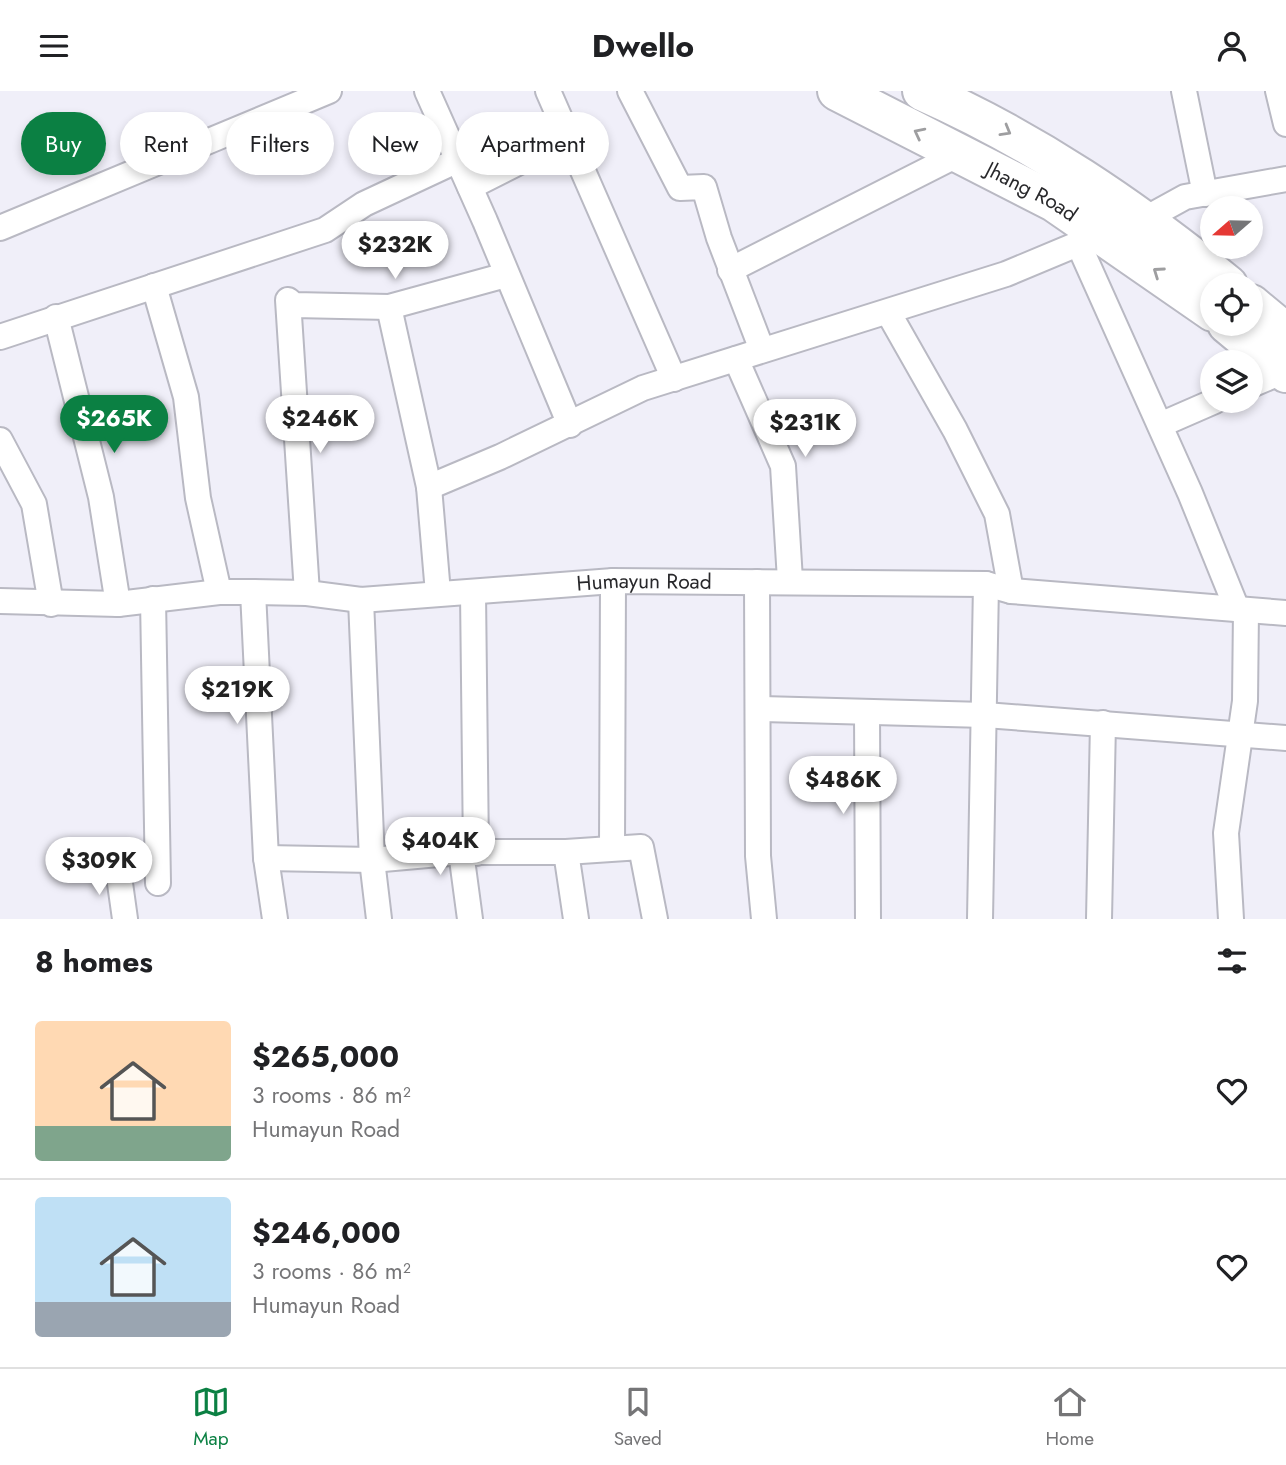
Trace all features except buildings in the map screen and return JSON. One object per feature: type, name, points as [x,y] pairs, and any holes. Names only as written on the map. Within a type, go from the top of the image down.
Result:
[{"type":"highway","name":"Jhang Road","points":[[838,91],[1054,201],[1091,238],[1200,292]]},
{"type":"highway","name":"Jhang Road","points":[[922,91],[984,118],[1075,171],[1145,219],[1200,281]]},
{"type":"highway","points":[[1263,314],[1286,333]]},
{"type":"highway","name":"Jhang Road","points":[[1244,336],[1274,376]]},
{"type":"street","points":[[0,228],[329,91]]},
{"type":"street","points":[[0,337],[325,230],[364,204],[456,161],[427,91]]},
{"type":"street","points":[[548,91],[556,112]]},
{"type":"street","points":[[630,91],[680,188],[704,187],[730,270],[762,350]]},
{"type":"street","points":[[1184,91],[1205,194]]},
{"type":"street","points":[[1279,91],[1286,124]]},
{"type":"street","points":[[730,270],[959,154]]},
{"type":"street","points":[[464,175],[570,425]]},
{"type":"street","points":[[470,187],[494,175]]},
{"type":"street","points":[[583,175],[674,379]]},
{"type":"street","points":[[1145,219],[1185,197],[1286,179]]},
{"type":"street","points":[[429,487],[570,425],[643,388],[1006,274],[1091,238],[1160,425],[1242,609],[1242,734],[1226,832],[1231,919]]},
{"type":"street","points":[[307,593],[288,300],[293,305],[302,303],[389,307],[506,275]]},
{"type":"street","points":[[154,286],[186,397],[198,498],[219,593]]},
{"type":"street","points":[[389,307],[429,487],[438,593]]},
{"type":"street","points":[[888,312],[955,430],[997,514],[1011,591]]},
{"type":"street","points":[[56,317],[100,497],[118,604]]},
{"type":"street","points":[[736,359],[783,465],[790,580]]},
{"type":"street","points":[[1160,425],[1200,408]]},
{"type":"street","points":[[0,440],[33,504],[51,604]]},
{"type":"street","name":"Humayun Road","points":[[0,601],[118,604],[253,592],[307,593],[361,600],[613,581],[790,580],[986,584],[1011,591],[1286,613]]},
{"type":"street","points":[[612,848],[613,581]]},
{"type":"street","points":[[757,582],[758,856],[764,919]]},
{"type":"street","points":[[980,919],[986,584]]},
{"type":"street","points":[[253,592],[266,857],[275,919]]},
{"type":"street","points":[[470,919],[468,853],[473,593]]},
{"type":"street","points":[[153,599],[158,883]]},
{"type":"street","points":[[361,600],[372,860],[379,919]]},
{"type":"street","points":[[759,709],[985,715],[1286,739]]},
{"type":"street","points":[[867,712],[868,919]]},
{"type":"street","points":[[1099,919],[1103,723]]},
{"type":"street","points":[[266,857],[372,860],[468,853],[566,852],[641,847],[655,919]]},
{"type":"street","points":[[566,852],[576,919]]},
{"type":"street","points":[[118,869],[125,919]]}]
